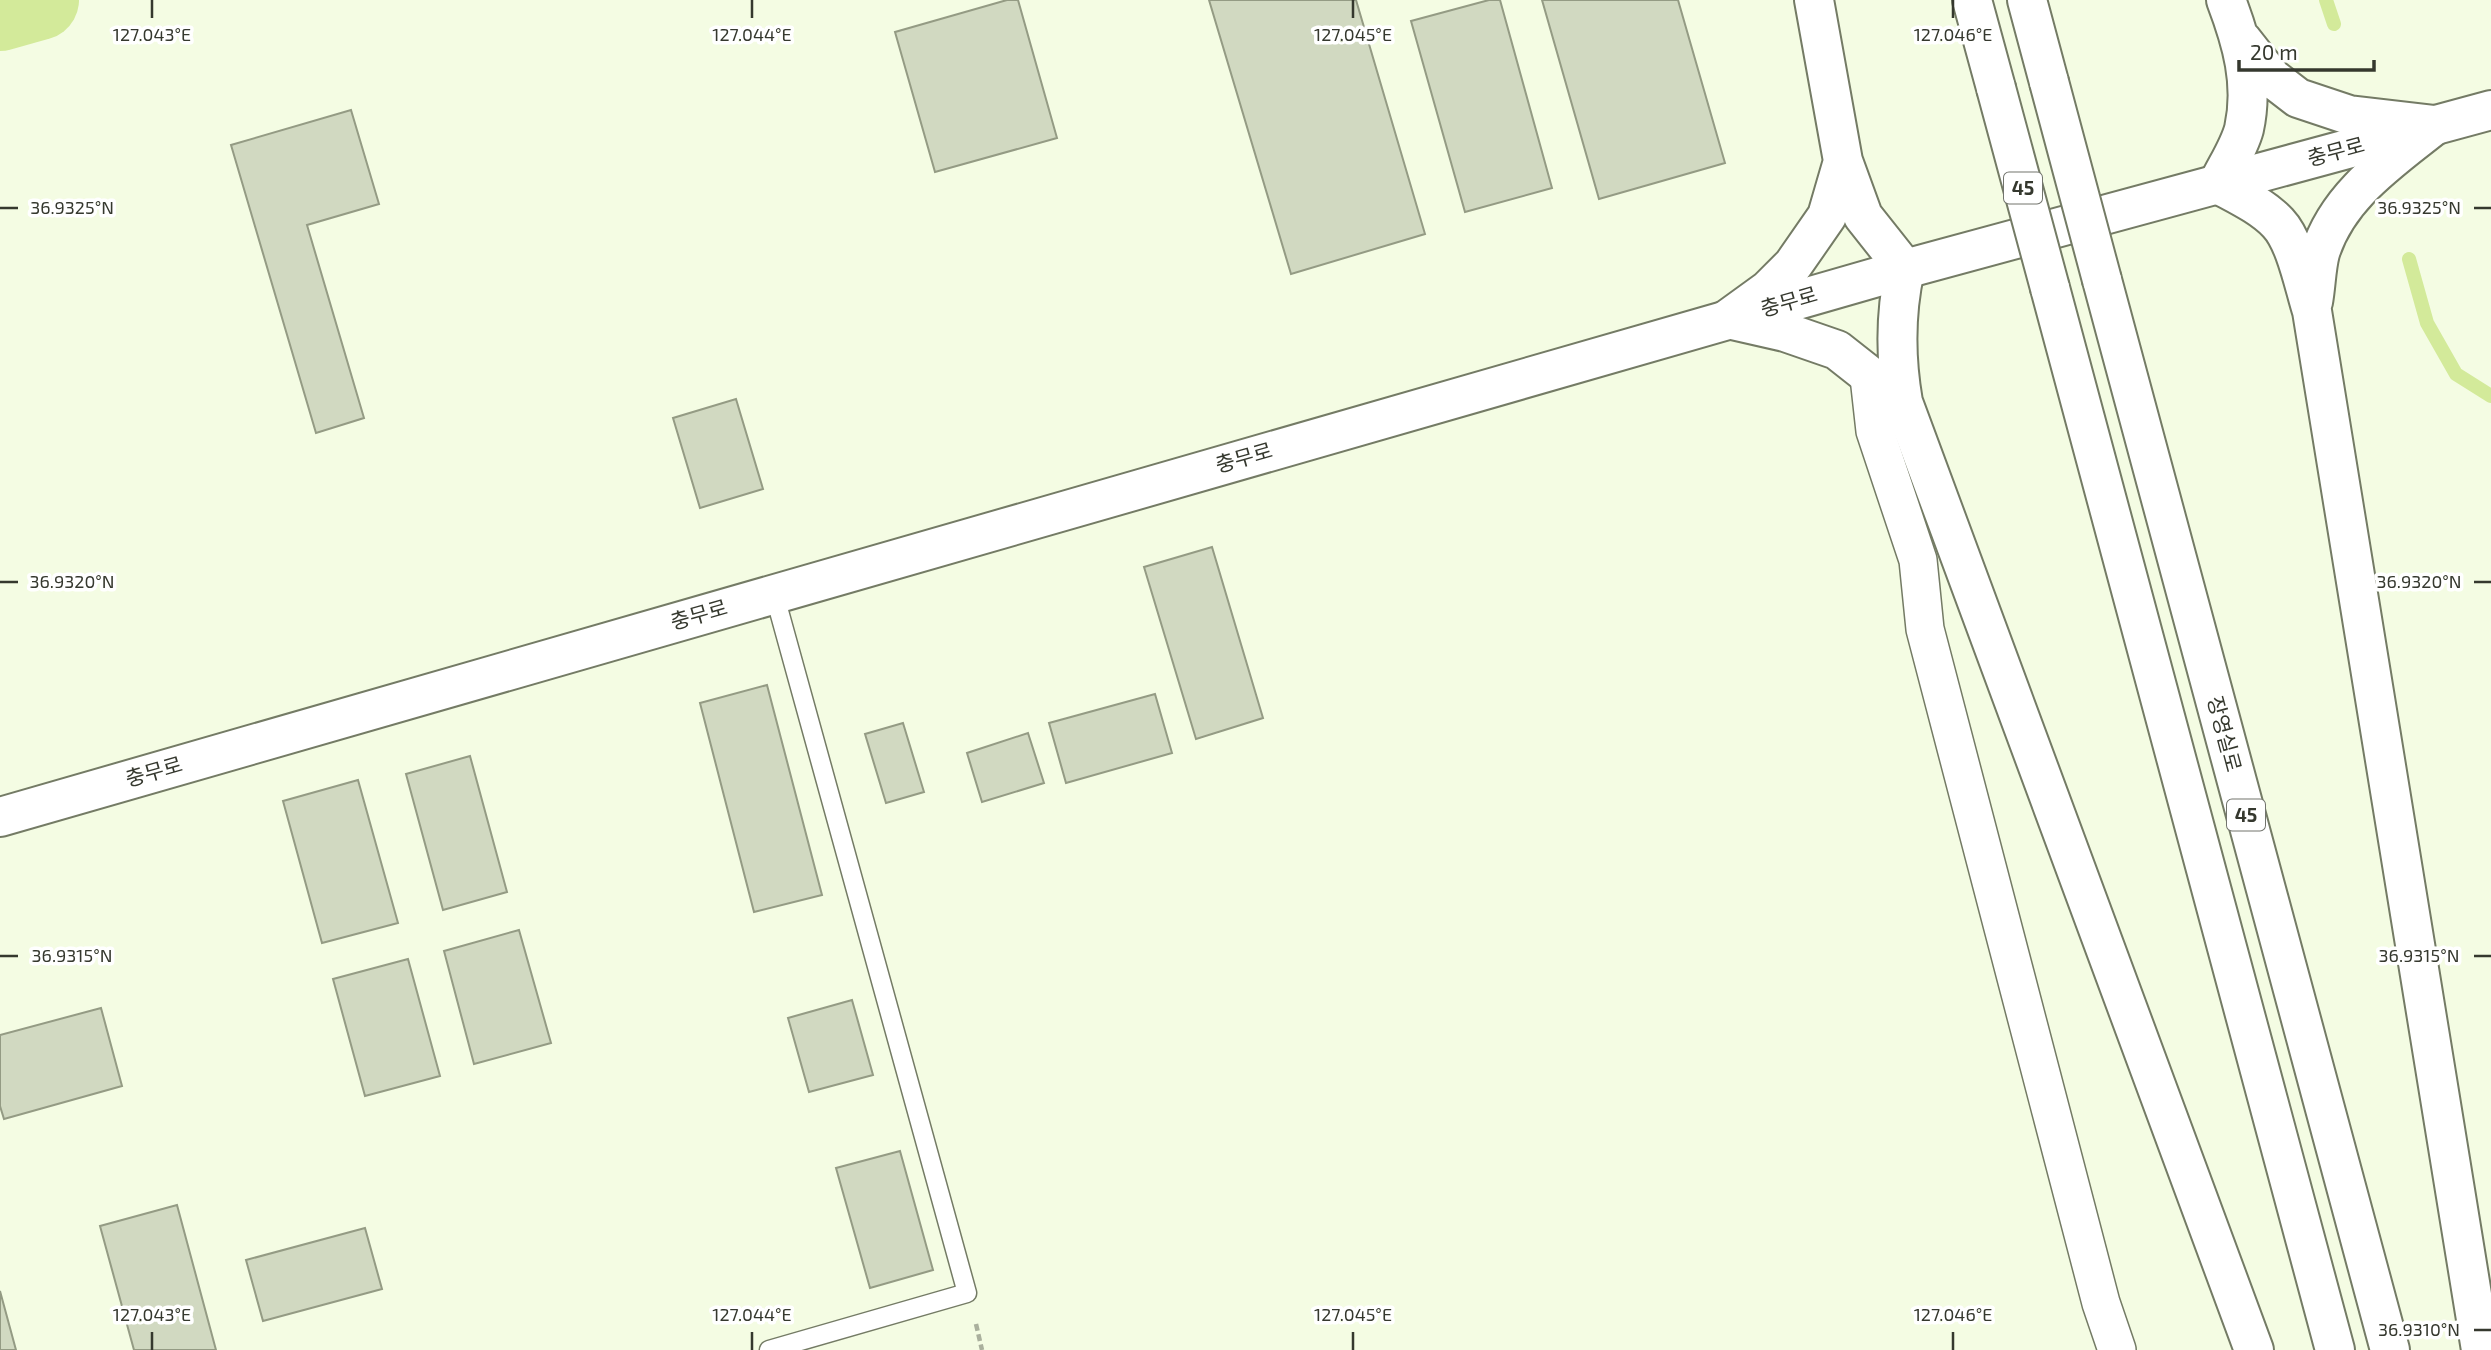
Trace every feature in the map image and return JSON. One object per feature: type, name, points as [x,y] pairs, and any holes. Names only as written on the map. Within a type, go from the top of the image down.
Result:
[{"type":"main road","points":[[1814,0],[1843,161],[1863,216],[1905,269],[1898,299],[1896,338],[1903,402],[2254,1350]]},
{"type":"main road","name":"45","points":[[1972,0],[2334,1350]]},
{"type":"main road","name":"장영실로","points":[[2027,0],[2390,1350]]},
{"type":"main road","points":[[2226,0],[2241,38],[2249,90],[2244,131],[2218,184],[2253,203],[2278,223],[2289,237],[2312,311],[2481,1350]]},
{"type":"main road","points":[[2241,38],[2272,78],[2298,98],[2349,115],[2435,125]]},
{"type":"main road","name":"충무로","points":[[0,817],[1728,319],[2491,110]]},
{"type":"main road","points":[[2312,311],[2320,253],[2343,207],[2374,174],[2435,125]]},
{"type":"main road","points":[[1728,319],[1768,290],[1793,265],[1827,216],[1843,161]]},
{"type":"main road","points":[[1728,319],[1785,332],[1837,349],[1903,402]]},
{"type":"street","points":[[1869,377],[1875,431],[1918,561],[1925,629],[2101,1303],[2117,1350]]},
{"type":"lane","points":[[769,1350],[967,1293],[774,593]]},
{"type":"building","points":[[1007,0],[1018,0],[1057,138],[935,172],[895,32]]},
{"type":"building","points":[[1209,0],[1356,0],[1425,234],[1291,274]]},
{"type":"building","points":[[1489,0],[1500,0],[1552,188],[1465,212],[1411,21]]},
{"type":"building","points":[[1542,0],[1678,0],[1725,163],[1599,199]]},
{"type":"building","points":[[351,110],[379,204],[307,225],[364,418],[316,433],[231,145]]},
{"type":"building","points":[[736,399],[763,489],[700,508],[673,418]]},
{"type":"building","points":[[1212,547],[1263,718],[1196,739],[1144,567]]},
{"type":"building","points":[[767,685],[822,895],[754,912],[700,703]]},
{"type":"building","points":[[1155,694],[1172,753],[1066,783],[1049,723]]},
{"type":"building","points":[[903,723],[924,792],[886,803],[865,734]]},
{"type":"building","points":[[1028,733],[1044,783],[982,802],[967,753]]},
{"type":"building","points":[[470,756],[507,892],[443,910],[406,774]]},
{"type":"building","points":[[358,780],[398,923],[322,943],[283,801]]},
{"type":"building","points":[[519,930],[551,1043],[474,1064],[444,951]]},
{"type":"building","points":[[408,959],[440,1076],[365,1096],[333,979]]},
{"type":"building","points":[[852,1000],[873,1075],[809,1092],[788,1018]]},
{"type":"building","points":[[101,1008],[122,1086],[4,1119],[0,1106],[0,1035]]},
{"type":"building","points":[[900,1151],[933,1270],[870,1288],[836,1168]]},
{"type":"building","points":[[177,1205],[216,1350],[134,1350],[100,1226]]},
{"type":"building","points":[[365,1228],[382,1289],[263,1321],[246,1260]]},
{"type":"building","points":[[0,1291],[16,1350],[0,1350]]},
{"type":"waterway","points":[[0,11],[39,0]]},
{"type":"waterway","points":[[2326,0],[2334,24]]},
{"type":"waterway","points":[[2409,259],[2427,323],[2456,374],[2491,396]]}]
